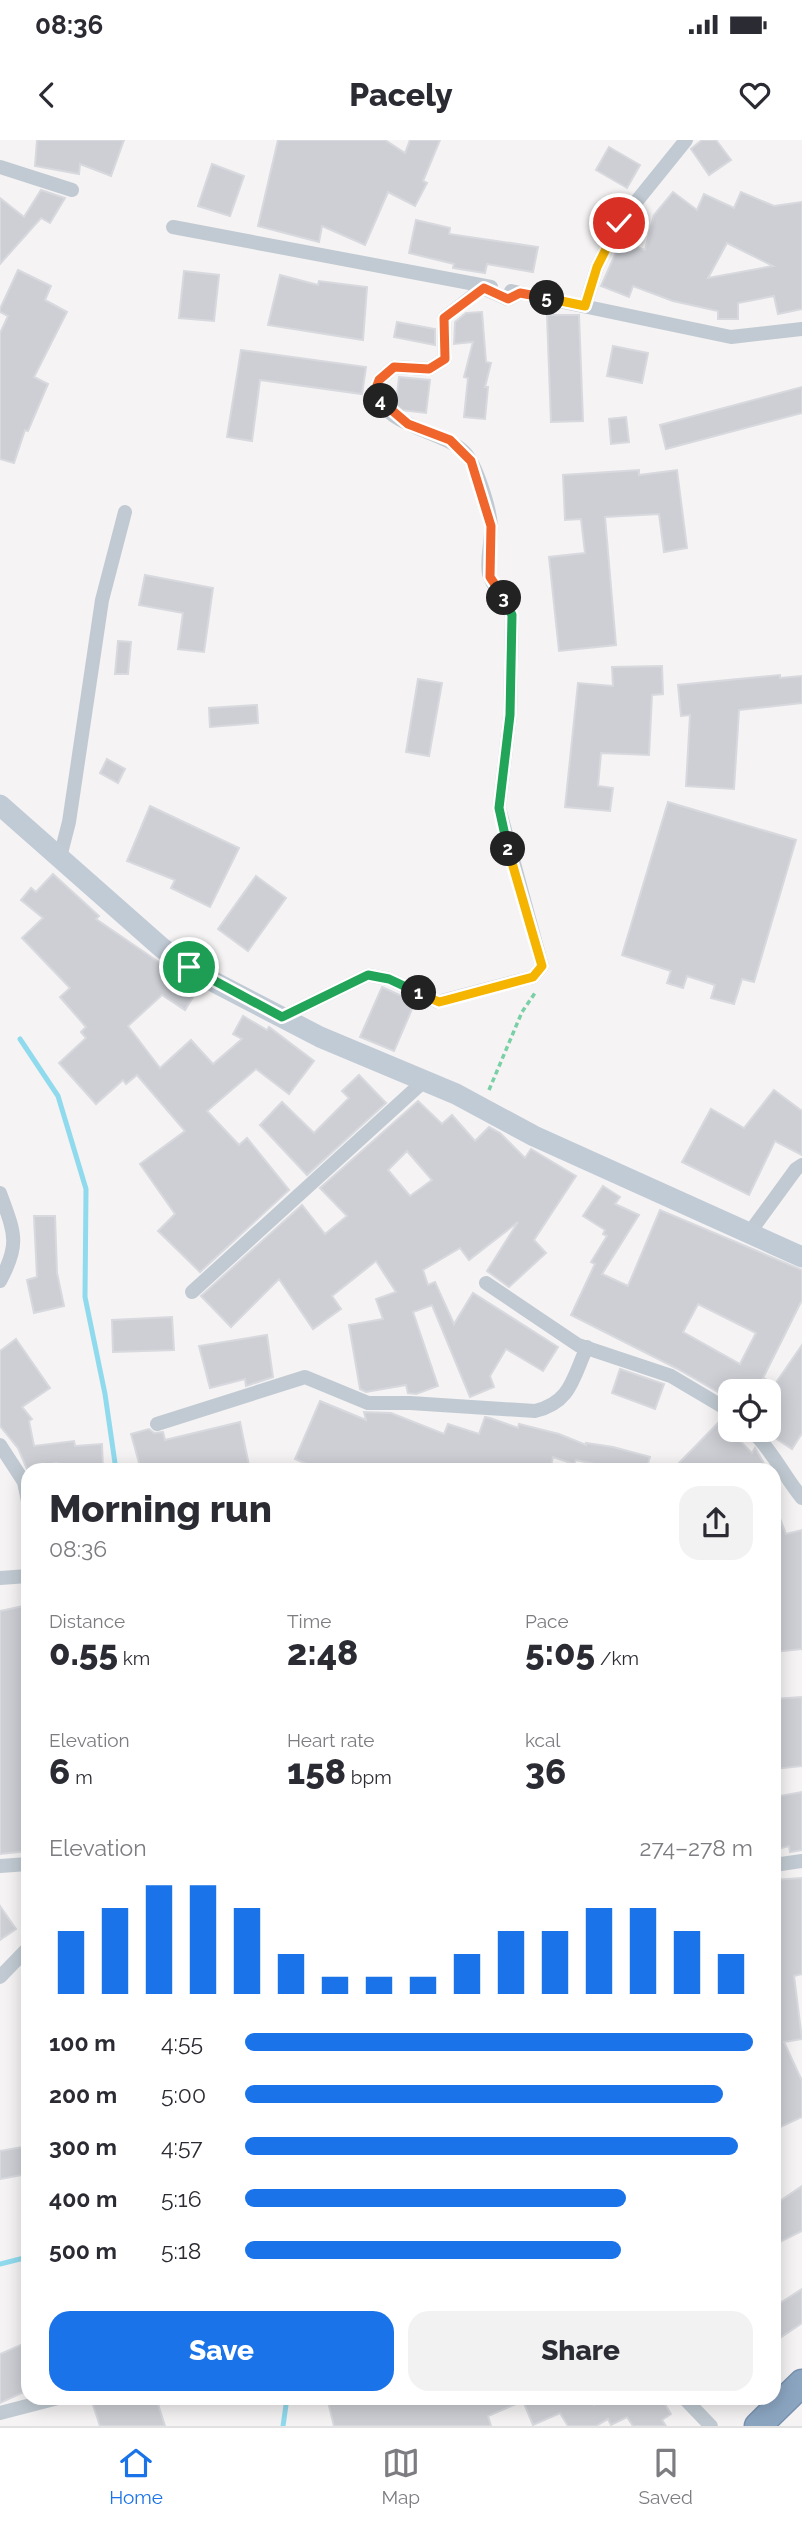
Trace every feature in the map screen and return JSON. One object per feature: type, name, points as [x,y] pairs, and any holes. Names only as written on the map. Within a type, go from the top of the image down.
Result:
[{"type":"highway","points":[[781,2404],[802,2384]]},
{"type":"highway","points":[[758,2426],[780,2405]]},
{"type":"street","points":[[585,306],[597,267],[619,223],[686,140]]},
{"type":"street","points":[[0,167],[72,190]]},
{"type":"street","points":[[173,227],[520,293],[731,337],[802,329]]},
{"type":"street","points":[[282,1017],[368,975],[389,979],[439,1002],[533,977],[542,966],[499,808],[510,715],[512,615],[490,577],[491,526],[488,507],[471,461],[465,453],[450,440],[408,424],[382,401],[376,388],[379,380],[394,367],[429,369],[445,359],[444,318],[484,288],[508,299],[520,293]]},
{"type":"street","points":[[60,857],[69,822],[102,600],[125,512]]},
{"type":"street","points":[[0,806],[162,948],[216,983],[320,1037],[424,1081],[534,1136],[802,1257]]},
{"type":"street","points":[[192,1292],[424,1081]]},
{"type":"street","points":[[750,1232],[796,1169],[802,1165]]},
{"type":"street","points":[[0,1193],[14,1241],[13,1257],[0,1281]]},
{"type":"street","points":[[486,1283],[564,1337],[671,1376],[718,1404]]},
{"type":"street","points":[[157,1424],[305,1377],[368,1403],[536,1411],[553,1407],[562,1400],[587,1347]]},
{"type":"street","points":[[762,1442],[778,1463]]},
{"type":"street","points":[[0,1445],[21,1477]]},
{"type":"street","points":[[781,1467],[802,1498]]},
{"type":"street","points":[[0,1578],[21,1576]]},
{"type":"street","points":[[781,1865],[802,1861]]},
{"type":"street","points":[[0,1866],[21,1864]]},
{"type":"street","points":[[0,1977],[21,1955]]},
{"type":"street","points":[[0,2413],[31,2405]]},
{"type":"street","points":[[691,2405],[711,2426]]},
{"type":"path","points":[[482,1108],[522,1012],[537,990],[542,966]]},
{"type":"building","points":[[37,140],[124,140],[111,176],[80,164],[79,174],[35,166]]},
{"type":"building","points":[[278,140],[385,140],[405,153],[410,140],[440,140],[423,181],[427,183],[415,206],[388,192],[365,245],[322,226],[319,242],[258,226]]},
{"type":"building","points":[[702,140],[716,140],[731,160],[709,175],[691,149]]},
{"type":"building","points":[[609,147],[640,165],[627,188],[596,170]]},
{"type":"building","points":[[212,164],[244,176],[230,216],[198,206]]},
{"type":"building","points":[[41,190],[65,198],[50,223],[41,218],[0,264],[0,198],[24,217]]},
{"type":"building","points":[[673,192],[697,210],[704,194],[734,208],[741,192],[774,206],[802,202],[802,309],[778,314],[774,296],[738,303],[738,319],[718,319],[718,311],[673,301],[633,286],[629,297],[601,286],[621,241],[645,250],[654,215]],"holes":[[[727,243],[773,266],[708,278]]]},
{"type":"building","points":[[416,220],[450,228],[449,234],[538,247],[533,272],[487,264],[485,273],[453,268],[454,264],[409,253]]},
{"type":"building","points":[[18,270],[51,286],[45,300],[67,312],[34,377],[48,384],[28,431],[25,430],[14,463],[0,459],[0,333],[8,316],[0,312],[0,309]]},
{"type":"building","points":[[184,271],[219,275],[214,321],[179,318]]},
{"type":"building","points":[[280,275],[318,285],[319,281],[367,287],[363,340],[268,325]]},
{"type":"building","points":[[482,312],[486,362],[491,363],[485,387],[488,387],[485,419],[464,417],[468,378],[464,377],[473,342],[454,344],[455,322],[466,313]]},
{"type":"building","points":[[547,315],[579,315],[583,421],[551,422]]},
{"type":"building","points":[[397,322],[435,329],[435,345],[394,337]]},
{"type":"building","points":[[613,346],[648,353],[642,383],[607,376]]},
{"type":"building","points":[[241,350],[366,367],[362,394],[260,380],[252,441],[227,437]]},
{"type":"building","points":[[399,377],[430,380],[426,413],[402,410],[396,405]]},
{"type":"building","points":[[802,387],[802,413],[666,449],[660,425]]},
{"type":"building","points":[[626,417],[629,442],[611,444],[609,419]]},
{"type":"building","points":[[639,470],[639,475],[677,470],[687,548],[664,552],[659,514],[605,517],[616,645],[559,651],[549,557],[585,553],[581,519],[565,520],[563,475]]},
{"type":"building","points":[[145,575],[213,588],[204,652],[178,649],[183,613],[139,605]]},
{"type":"building","points":[[118,641],[131,642],[128,674],[115,674]]},
{"type":"building","points":[[662,666],[663,694],[652,695],[649,755],[601,753],[598,786],[613,788],[610,811],[565,807],[578,683],[613,686],[612,667]]},
{"type":"building","points":[[780,675],[780,678],[802,676],[802,703],[739,710],[734,789],[686,786],[690,715],[681,716],[678,685]]},
{"type":"building","points":[[418,679],[442,683],[429,756],[406,752]]},
{"type":"building","points":[[257,705],[258,723],[210,727],[209,708]]},
{"type":"building","points":[[107,759],[125,769],[118,783],[100,773]]},
{"type":"building","points":[[668,802],[796,840],[754,982],[742,979],[734,1004],[711,998],[715,985],[687,976],[683,988],[667,983],[671,971],[622,955]]},
{"type":"building","points":[[150,806],[239,848],[210,907],[171,888],[175,880],[127,861]]},
{"type":"building","points":[[53,874],[99,916],[96,919],[198,989],[185,1010],[162,995],[128,1026],[160,1068],[191,1040],[213,1064],[242,1039],[233,1034],[243,1016],[267,1030],[269,1027],[314,1061],[289,1094],[256,1069],[207,1111],[239,1145],[247,1138],[289,1190],[200,1272],[158,1231],[175,1214],[140,1164],[185,1131],[137,1075],[126,1084],[123,1080],[96,1104],[59,1063],[86,1038],[81,1032],[86,1027],[60,997],[70,988],[22,938],[43,918],[21,900],[31,888],[36,892]]},
{"type":"building","points":[[256,876],[286,898],[248,951],[218,929]]},
{"type":"building","points":[[382,987],[415,1002],[394,1051],[360,1037]]},
{"type":"building","points":[[359,1075],[386,1103],[307,1175],[260,1125],[282,1102],[314,1133],[349,1098],[342,1091]]},
{"type":"building","points":[[774,1090],[802,1111],[802,1155],[775,1141],[749,1195],[682,1162],[711,1109],[744,1128]]},
{"type":"building","points":[[418,1101],[442,1124],[452,1115],[475,1141],[489,1127],[500,1133],[525,1158],[531,1149],[576,1176],[534,1240],[546,1253],[509,1287],[487,1271],[518,1222],[469,1260],[460,1248],[423,1270],[428,1285],[435,1282],[454,1324],[473,1293],[558,1347],[543,1371],[506,1349],[490,1376],[494,1387],[470,1397],[432,1305],[413,1312],[438,1386],[416,1394],[408,1393],[406,1385],[366,1392],[360,1389],[349,1325],[383,1319],[376,1299],[396,1292],[376,1261],[332,1296],[341,1309],[313,1329],[279,1279],[231,1327],[201,1296],[302,1205],[325,1234],[347,1216],[320,1188]],"holes":[[[407,1151],[432,1180],[410,1196],[388,1170]]]},
{"type":"building","points":[[603,1186],[620,1197],[615,1204],[639,1215],[602,1274],[628,1286],[660,1210],[802,1270],[802,1300],[763,1378],[765,1379],[718,1379],[718,1392],[571,1315],[595,1264],[591,1262],[607,1236],[603,1234],[605,1230],[583,1216]],"holes":[[[698,1304],[756,1333],[740,1364],[683,1332]]]},
{"type":"building","points":[[34,1216],[55,1216],[57,1273],[64,1306],[34,1313],[27,1280],[37,1277]]},
{"type":"building","points":[[172,1317],[174,1350],[113,1352],[112,1320]]},
{"type":"building","points":[[267,1335],[273,1377],[246,1386],[245,1379],[210,1388],[199,1346]]},
{"type":"building","points":[[16,1339],[50,1388],[22,1407],[32,1419],[29,1421],[34,1446],[74,1441],[75,1446],[102,1444],[103,1463],[24,1463],[18,1448],[0,1426],[0,1351]]},
{"type":"building","points":[[802,1345],[802,1433],[792,1449],[781,1442],[781,1379],[778,1379]]},
{"type":"building","points":[[620,1369],[664,1384],[655,1409],[612,1393]]},
{"type":"building","points":[[320,1401],[366,1420],[364,1412],[391,1413],[444,1434],[448,1424],[479,1434],[485,1417],[518,1428],[519,1424],[559,1434],[586,1445],[613,1447],[650,1457],[648,1463],[590,1463],[576,1460],[571,1463],[553,1457],[552,1463],[304,1463],[295,1459]]},
{"type":"building","points":[[240,1422],[249,1463],[139,1463],[131,1434],[149,1429],[154,1433],[163,1432],[165,1440]]},
{"type":"building","points":[[718,1423],[718,1442],[741,1442],[752,1453],[755,1448],[764,1463],[679,1463]]},
{"type":"building","points":[[781,1521],[786,1534],[802,1530],[802,1649],[781,1651]]},
{"type":"building","points":[[21,1606],[21,1852],[0,1854],[0,1611]]},
{"type":"building","points":[[802,1697],[802,1766],[781,1768],[781,1699]]},
{"type":"building","points":[[802,1792],[802,1850],[790,1852],[789,1846],[781,1848],[781,1796]]},
{"type":"building","points":[[802,1878],[802,1974],[794,1976],[802,2039],[784,2042],[802,2081],[802,2117],[781,2127],[781,1880]]},
{"type":"building","points":[[0,1906],[16,1929],[0,1940]]},
{"type":"building","points":[[21,2147],[21,2175],[0,2179],[0,2151]]},
{"type":"building","points":[[802,2186],[802,2231],[781,2242],[781,2200]]},
{"type":"building","points":[[802,2289],[802,2323],[781,2337],[781,2302]]},
{"type":"building","points":[[21,2345],[21,2393],[0,2403],[0,2354]]},
{"type":"building","points":[[93,2405],[158,2405],[165,2426],[100,2426]]},
{"type":"building","points":[[329,2405],[514,2405],[488,2416],[491,2426],[334,2426]]},
{"type":"building","points":[[525,2405],[665,2405],[671,2414],[662,2420],[666,2426],[633,2426],[627,2417],[611,2425],[608,2419],[596,2426],[568,2426],[560,2413],[533,2425]]},
{"type":"waterway","points":[[20,1039],[58,1096],[86,1189],[85,1297],[105,1394],[115,1463]]},
{"type":"waterway","points":[[0,2264],[21,2259]]},
{"type":"waterway","points":[[283,2426],[286,2405]]},
{"type":"route","points":[[189,967],[282,1017],[368,975],[389,979],[439,1002],[537,975],[542,966],[499,808],[510,715],[512,615],[508,604],[492,583],[488,569],[491,547],[488,507],[471,461],[465,453],[450,440],[408,424],[389,410],[377,395],[376,388],[384,374],[390,373],[394,367],[429,369],[445,359],[444,318],[484,288],[508,299],[520,293],[585,306],[597,267],[619,223]]}]
